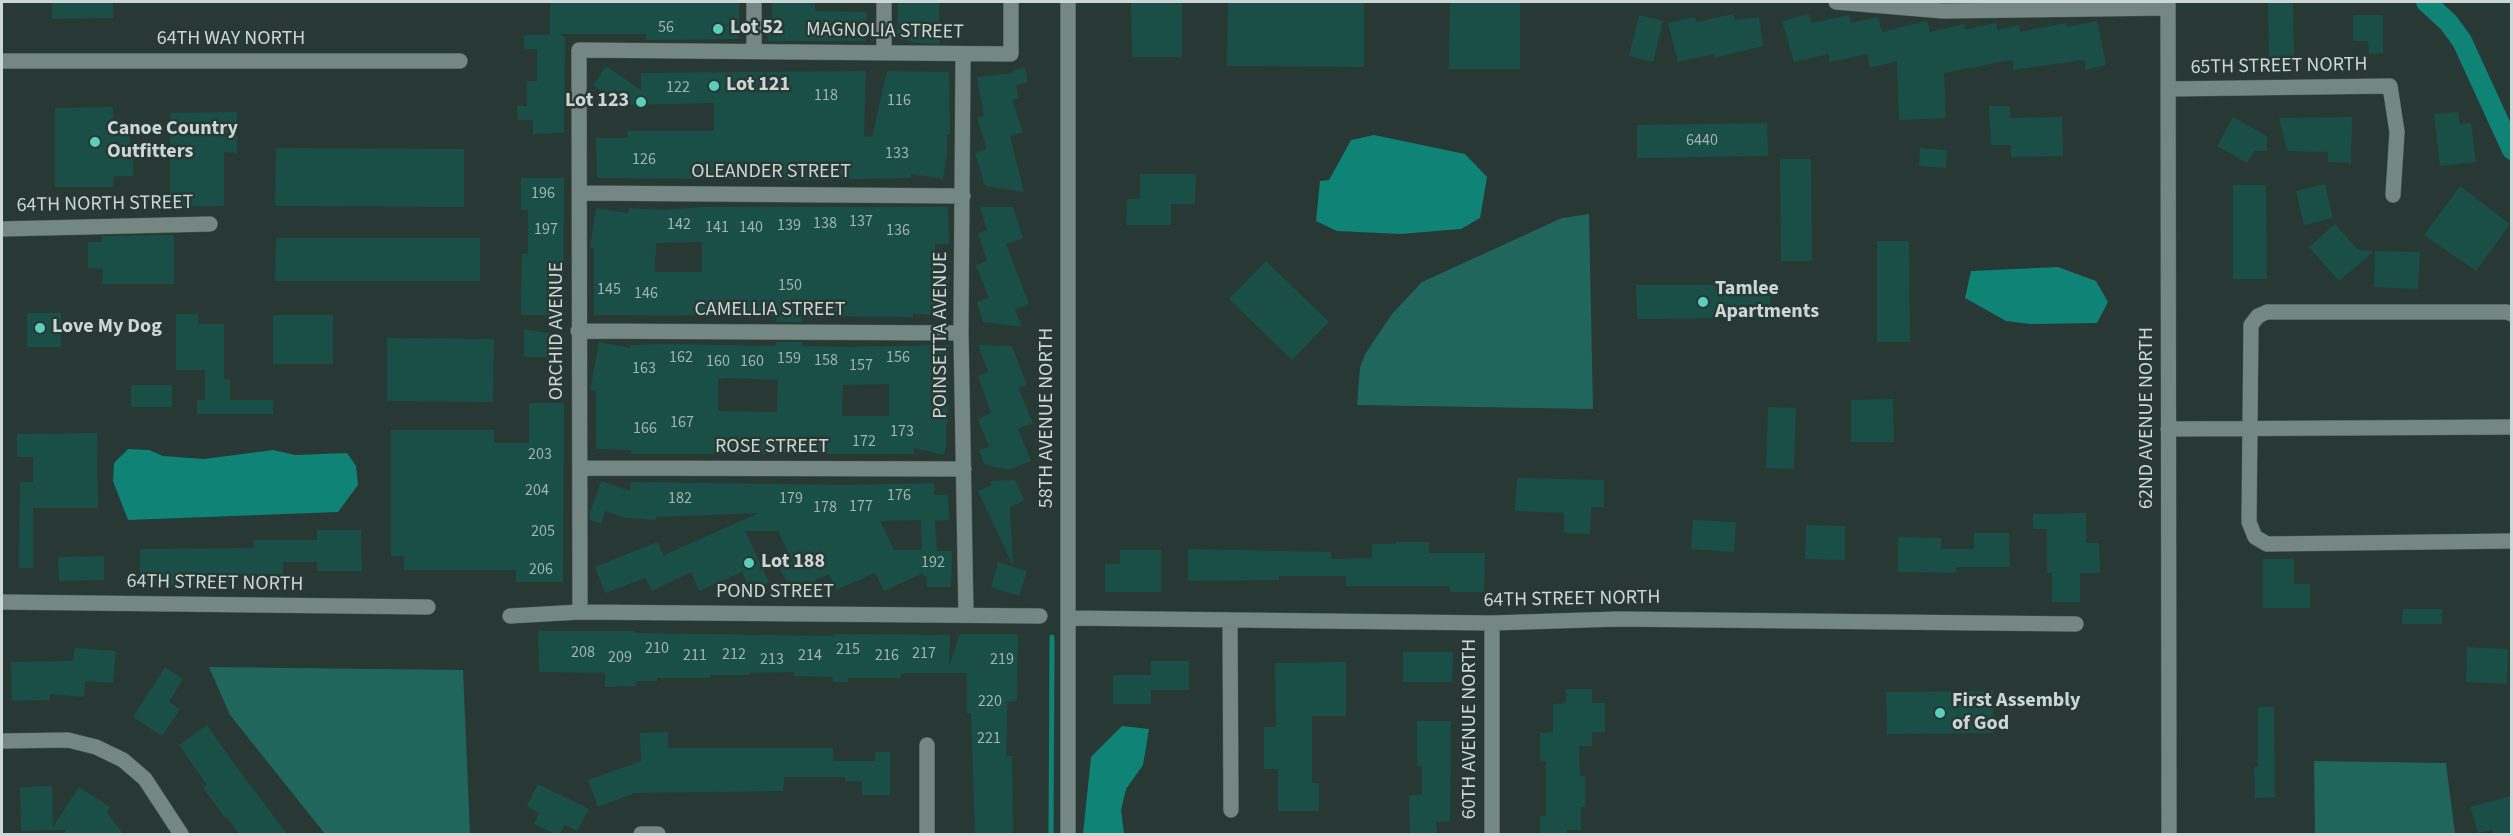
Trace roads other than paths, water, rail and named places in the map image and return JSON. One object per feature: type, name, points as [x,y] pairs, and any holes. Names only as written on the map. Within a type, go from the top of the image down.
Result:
[{"type":"street","points":[[754,2],[754,51]]},
{"type":"street","points":[[884,2],[884,53]]},
{"type":"street","name":"MAGNOLIA STREET","points":[[579,50],[1011,54],[1011,2]]},
{"type":"street","name":"58TH AVENUE NORTH","points":[[1068,2],[1068,834]]},
{"type":"street","points":[[1836,2],[1943,6],[2168,5]]},
{"type":"street","name":"62ND AVENUE NORTH","points":[[2168,5],[2169,834]]},
{"type":"street","name":"ORCHID AVENUE","points":[[579,50],[580,612]]},
{"type":"street","name":"POINSETTA AVENUE","points":[[963,55],[961,333],[966,615]]},
{"type":"street","name":"64TH WAY NORTH","points":[[2,61],[460,61]]},
{"type":"street","name":"65TH STREET NORTH","points":[[2168,89],[2390,86],[2397,132],[2393,195]]},
{"type":"street","name":"OLEANDER STREET","points":[[580,193],[963,196]]},
{"type":"street","name":"64TH NORTH STREET","points":[[2,229],[210,224]]},
{"type":"street","points":[[2511,314],[2507,312],[2267,312],[2258,316],[2252,325],[2249,429],[2249,522],[2255,537],[2267,544],[2511,541]]},
{"type":"street","name":"CAMELLIA STREET","points":[[578,331],[961,333]]},
{"type":"street","points":[[2168,429],[2511,427]]},
{"type":"street","name":"ROSE STREET","points":[[580,468],[964,469]]},
{"type":"street","name":"64TH STREET NORTH","points":[[2,602],[428,607]]},
{"type":"street","name":"POND STREET","points":[[510,616],[580,612],[1040,616]]},
{"type":"street","name":"64TH STREET NORTH","points":[[1069,618],[1492,623],[1618,619],[2076,624]]},
{"type":"street","points":[[1230,621],[1231,810]]},
{"type":"street","name":"60TH AVENUE NORTH","points":[[1492,623],[1492,834]]},
{"type":"street","points":[[2,741],[68,740],[96,747],[123,760],[145,779],[181,834]]},
{"type":"street","points":[[927,745],[927,834]]},
{"type":"street","points":[[641,834],[658,834]]},
{"type":"waterway","points":[[2426,2],[2448,22],[2462,41],[2512,150]]},
{"type":"waterway","points":[[1051,834],[1052,637]]},
{"type":"place","name":"Lot 52","points":[[718,29]]},
{"type":"place","name":"Lot 121","points":[[714,86]]},
{"type":"place","name":"Lot 123","points":[[641,102]]},
{"type":"place","name":"Canoe Country Outfitters","points":[[95,142]]},
{"type":"place","name":"Tamlee Apartments","points":[[1703,302]]},
{"type":"place","name":"Love My Dog","points":[[40,328]]},
{"type":"place","name":"Lot 188","points":[[749,563]]},
{"type":"place","name":"First Assembly of God","points":[[1940,713]]}]
